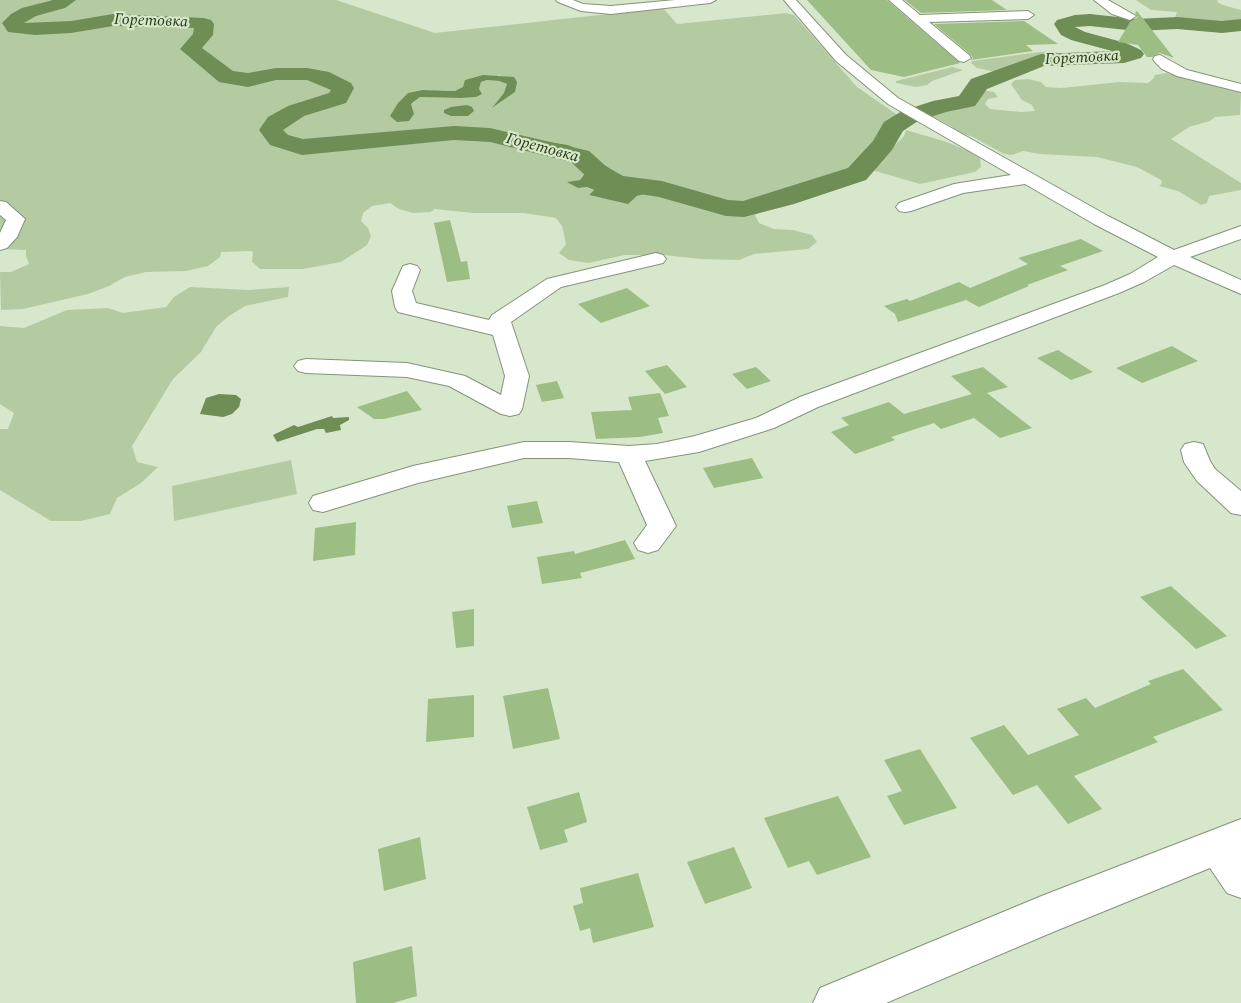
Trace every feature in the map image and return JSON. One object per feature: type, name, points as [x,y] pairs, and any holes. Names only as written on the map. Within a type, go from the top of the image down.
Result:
[{"type":"street","points":[[562,0],[581,7],[611,10],[710,0]]},
{"type":"street","points":[[790,0],[851,67],[879,91],[909,112],[1102,220],[1173,257],[1241,288]]},
{"type":"street","points":[[895,0],[964,58]]},
{"type":"street","points":[[1100,0],[1116,11],[1130,16]]},
{"type":"street","points":[[918,19],[1028,14]]},
{"type":"street","points":[[1160,60],[1167,66],[1182,73],[1241,88]]},
{"type":"street","points":[[905,207],[960,188],[1029,178]]},
{"type":"street","points":[[0,206],[16,219],[10,233],[0,244]]},
{"type":"street","points":[[323,503],[413,475],[524,450],[569,450],[629,454],[657,452],[699,444],[765,423],[809,402],[1120,285],[1154,270],[1173,257],[1241,232]]},
{"type":"street","points":[[524,450],[510,426],[510,409],[517,376],[500,320],[554,283],[656,259]]},
{"type":"street","points":[[410,270],[402,292],[406,307],[502,330]]},
{"type":"street","points":[[306,366],[407,370],[457,381],[510,409]]},
{"type":"street","points":[[1194,450],[1197,462],[1206,475],[1241,506]]},
{"type":"street","points":[[629,454],[662,526],[648,543]]},
{"type":"street","points":[[835,1003],[1044,915],[1230,842],[1241,879]]},
{"type":"shaded area","points":[[0,0],[336,0],[435,33],[663,8],[677,24],[786,13],[794,15],[857,87],[899,116],[890,120],[881,139],[855,167],[822,182],[775,197],[777,204],[755,215],[759,223],[774,229],[793,230],[812,235],[817,242],[808,249],[754,254],[739,260],[701,259],[664,255],[625,255],[588,263],[569,260],[559,253],[566,244],[562,226],[556,218],[524,213],[472,213],[435,209],[430,212],[413,213],[399,209],[390,203],[372,206],[363,213],[361,221],[368,228],[371,236],[367,245],[341,262],[303,269],[260,269],[252,262],[252,251],[221,252],[220,257],[208,266],[186,271],[146,272],[125,277],[88,294],[23,309],[1,310],[0,272],[11,272],[29,264],[26,250],[0,249]],"holes":[[[500,75],[515,92],[494,107],[505,93],[507,84],[487,80],[481,82],[479,89],[460,98],[420,97],[411,105],[423,90],[455,91]],[[512,137],[568,145],[580,150],[624,177],[666,188],[637,196],[627,203],[589,195],[594,191],[587,187],[578,188],[568,182],[580,180],[586,172],[582,161],[564,155],[549,156],[513,144],[514,138]]]},
{"type":"shaded area","points":[[1136,0],[1218,0],[1217,2],[1223,5],[1241,10],[1241,23],[1218,25],[1173,22],[1177,12],[1151,10]]},
{"type":"shaded area","points":[[1048,51],[1059,53],[996,72],[977,68],[971,63],[972,61]]},
{"type":"shaded area","points":[[952,67],[963,70],[932,81],[927,85],[916,87],[896,83],[896,81]]},
{"type":"shaded area","points":[[1166,73],[1241,93],[1240,115],[1215,117],[1210,121],[1189,127],[1171,139],[1241,183],[1241,190],[1209,196],[1207,203],[1201,205],[1178,191],[1159,186],[1162,183],[1161,180],[1137,167],[1097,157],[1040,154],[1023,151],[1012,155],[1004,154],[973,137],[957,132],[951,126],[932,116],[936,111],[951,111],[971,99],[980,90],[994,92],[998,97],[988,99],[985,104],[990,109],[1021,112],[1035,111],[1032,105],[1022,100],[1011,84],[1015,80],[1028,79],[1041,82],[1046,87],[1061,88],[1120,82],[1148,83],[1155,75]]},
{"type":"shaded area","points":[[906,130],[947,142],[971,152],[980,158],[981,167],[975,172],[920,184],[872,170],[874,163],[882,158],[904,136]]},
{"type":"shaded area","points":[[190,287],[248,290],[289,287],[288,297],[245,306],[229,316],[216,327],[201,352],[173,379],[132,446],[137,462],[158,467],[141,483],[117,498],[110,514],[81,521],[51,521],[0,490],[0,429],[8,429],[14,413],[0,404],[0,326],[24,328],[67,310],[108,308],[123,313],[166,307],[174,297]]},
{"type":"shaded area","points":[[291,460],[297,494],[174,521],[172,486]]},
{"type":"water","points":[[483,75],[514,77],[517,82],[515,92],[492,108],[504,93],[507,84],[487,80],[481,82],[479,89],[482,94],[476,97],[420,97],[411,104],[414,114],[409,121],[397,122],[390,116],[398,103],[408,93],[423,90],[455,91],[463,87],[465,80]]},
{"type":"water","points":[[467,105],[472,107],[474,111],[468,116],[451,116],[444,113],[444,110],[451,107]]},
{"type":"water","points":[[511,136],[568,145],[580,150],[624,177],[667,188],[637,196],[628,204],[589,195],[594,190],[587,187],[578,188],[567,182],[580,180],[586,172],[581,161],[564,155],[549,156],[513,144],[514,138]]},
{"type":"water","points":[[219,394],[236,395],[241,399],[239,407],[232,414],[223,417],[200,414],[206,398]]},
{"type":"water","points":[[332,416],[333,418],[349,417],[349,420],[340,425],[341,430],[326,433],[324,429],[317,429],[277,442],[273,435],[294,425],[298,427]]},
{"type":"building","points":[[807,0],[887,0],[960,63],[904,77],[871,70]]},
{"type":"building","points":[[905,0],[992,0],[1007,10],[921,13]]},
{"type":"building","points":[[1137,11],[1174,58],[1160,53],[1147,57],[1138,45],[1118,42],[1130,22],[1138,17],[1135,13]]},
{"type":"building","points":[[1024,21],[1058,44],[1026,45],[1033,51],[971,60],[973,58],[970,54],[934,24]]},
{"type":"building","points":[[450,220],[461,262],[467,261],[470,279],[447,282],[434,223]]},
{"type":"building","points":[[1081,239],[1103,251],[1060,266],[1068,270],[1027,285],[1029,286],[979,307],[966,300],[898,322],[895,314],[884,306],[907,299],[910,301],[959,282],[970,288],[1028,264],[1018,258]]},
{"type":"building","points":[[627,288],[650,306],[601,323],[578,304]]},
{"type":"building","points":[[1172,346],[1198,361],[1142,383],[1116,368]]},
{"type":"building","points":[[1058,350],[1093,372],[1071,380],[1037,358]]},
{"type":"building","points":[[667,365],[687,387],[665,394],[645,371]]},
{"type":"building","points":[[756,367],[771,381],[747,389],[732,374]]},
{"type":"building","points":[[983,367],[1008,387],[987,393],[1032,428],[1000,438],[974,418],[941,429],[934,423],[891,437],[895,440],[855,454],[831,432],[849,425],[841,418],[889,402],[904,414],[972,394],[951,376]]},
{"type":"building","points":[[557,381],[564,398],[542,402],[536,385]]},
{"type":"building","points":[[407,391],[422,410],[384,419],[374,419],[357,407]]},
{"type":"building","points":[[660,393],[669,416],[658,418],[663,433],[640,437],[596,439],[591,412],[632,410],[628,397]]},
{"type":"building","points":[[752,458],[763,478],[714,488],[703,468]]},
{"type":"building","points":[[537,501],[543,523],[512,528],[507,506]]},
{"type":"building","points":[[356,522],[355,555],[313,561],[315,528]]},
{"type":"building","points":[[625,540],[635,559],[580,573],[582,578],[542,584],[537,557],[574,551],[575,554]]},
{"type":"building","points":[[1171,586],[1227,636],[1196,649],[1140,597]]},
{"type":"building","points":[[474,609],[474,646],[456,648],[452,612]]},
{"type":"building","points":[[1183,669],[1223,710],[1153,737],[1158,742],[1074,776],[1102,809],[1068,824],[1037,785],[1013,795],[970,738],[1004,725],[1028,755],[1079,735],[1057,709],[1086,698],[1095,708],[1151,684],[1148,681]]},
{"type":"building","points":[[548,688],[560,739],[513,749],[503,696]]},
{"type":"building","points":[[474,695],[474,737],[426,742],[428,699]]},
{"type":"building","points":[[920,749],[957,808],[904,825],[887,796],[902,791],[884,760]]},
{"type":"building","points":[[579,792],[587,822],[564,830],[568,842],[540,850],[527,807]]},
{"type":"building","points":[[838,796],[871,857],[817,875],[809,861],[788,868],[764,818]]},
{"type":"building","points":[[420,837],[426,879],[384,891],[378,849]]},
{"type":"building","points":[[734,847],[752,888],[705,904],[687,862]]},
{"type":"building","points":[[638,873],[654,927],[593,943],[590,928],[580,931],[573,906],[583,903],[580,888]]},
{"type":"building","points":[[412,946],[417,996],[393,1003],[356,1003],[353,962]]},
{"type":"waterway","name":"Горетовка","points":[[67,0],[29,12],[12,23],[15,28],[35,29],[71,27],[113,20],[204,24],[203,35],[190,49],[227,77],[248,80],[276,74],[307,74],[321,77],[343,88],[338,98],[296,111],[276,122],[271,130],[279,140],[302,147],[454,133],[490,135],[580,156],[599,174],[617,183],[662,189],[726,208],[744,209],[857,174],[883,145],[893,127],[910,116],[941,106],[967,101],[979,84],[1041,60],[1124,57],[1134,54],[1119,47],[1078,36],[1068,31],[1064,24],[1090,20],[1136,25],[1177,23],[1222,27],[1241,25]]}]
